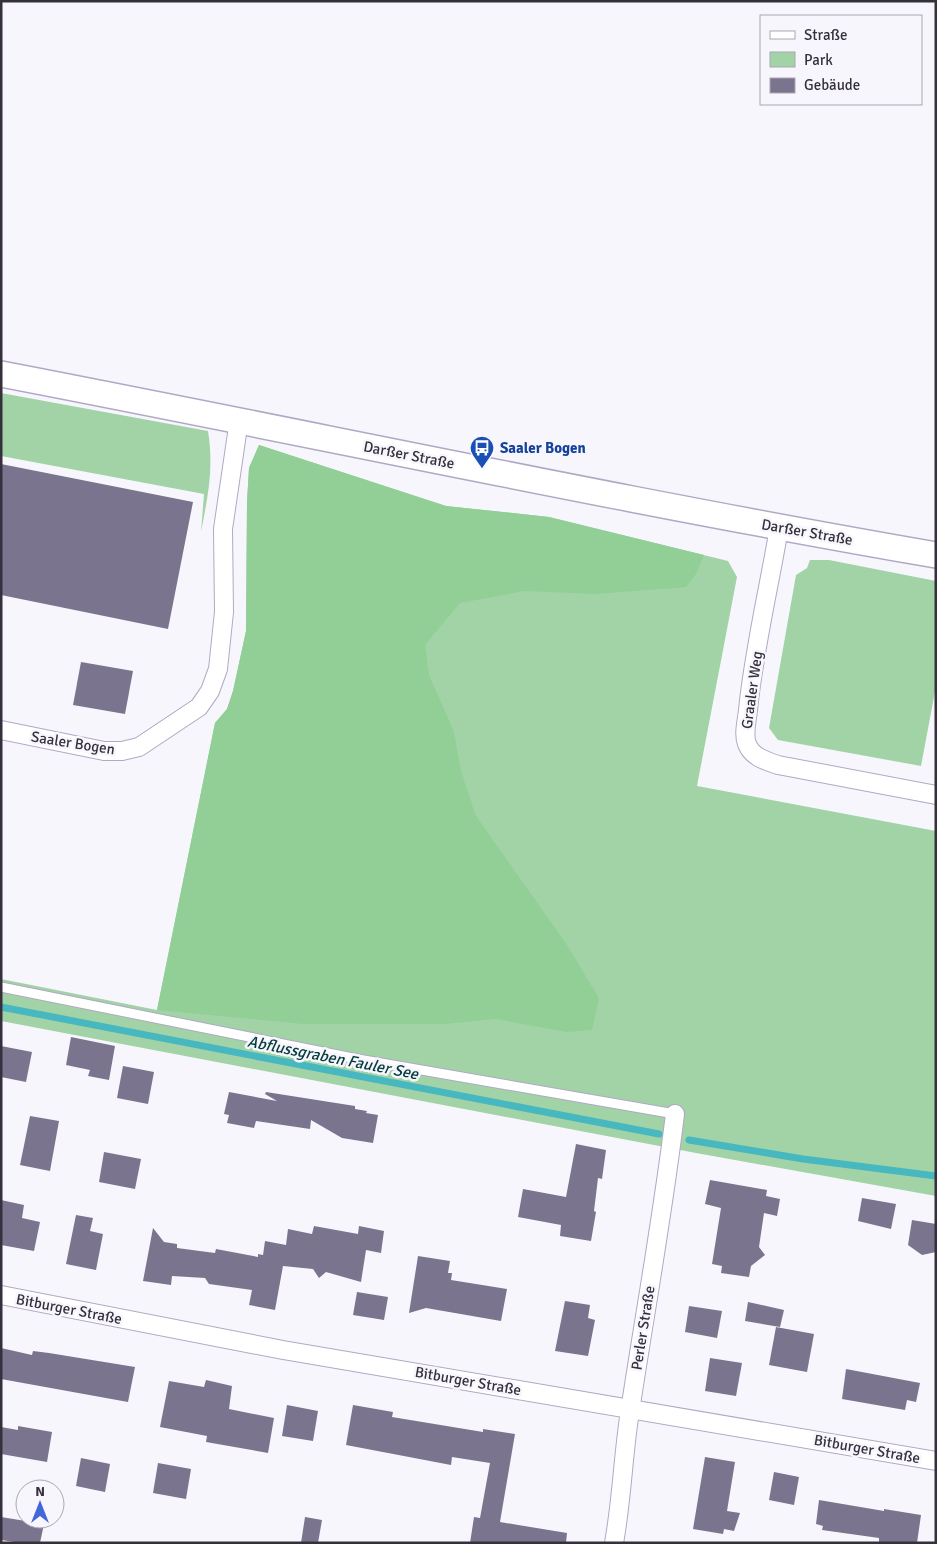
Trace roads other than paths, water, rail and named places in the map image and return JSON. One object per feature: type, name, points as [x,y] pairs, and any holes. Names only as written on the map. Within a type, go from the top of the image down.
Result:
[{"type":"main road","name":"Darßer Straße","points":[[1,374],[780,528],[936,555]]},
{"type":"street","name":"Saaler Bogen","points":[[1,730],[104,751],[122,751],[139,747],[199,707],[210,691],[218,669],[224,612],[223,529],[239,420]]},
{"type":"street","name":"Graaler Weg","points":[[780,528],[750,691],[745,736],[748,746],[753,754],[765,761],[778,765],[936,795]]},
{"type":"street","name":"Perler Straße","points":[[614,1543],[621,1505],[624,1451],[666,1186],[674,1114]]},
{"type":"street","name":"Bitburger Straße","points":[[1,1295],[283,1350],[936,1461]]},
{"type":"lane","points":[[1,987],[358,1060],[674,1114]]},
{"type":"waterway","name":"Abflussgraben Fauler See","points":[[1,1007],[659,1134]]},
{"type":"waterway","points":[[689,1140],[803,1159],[936,1176]]},
{"type":"place","name":"Saaler Bogen","points":[[482,469]]}]
